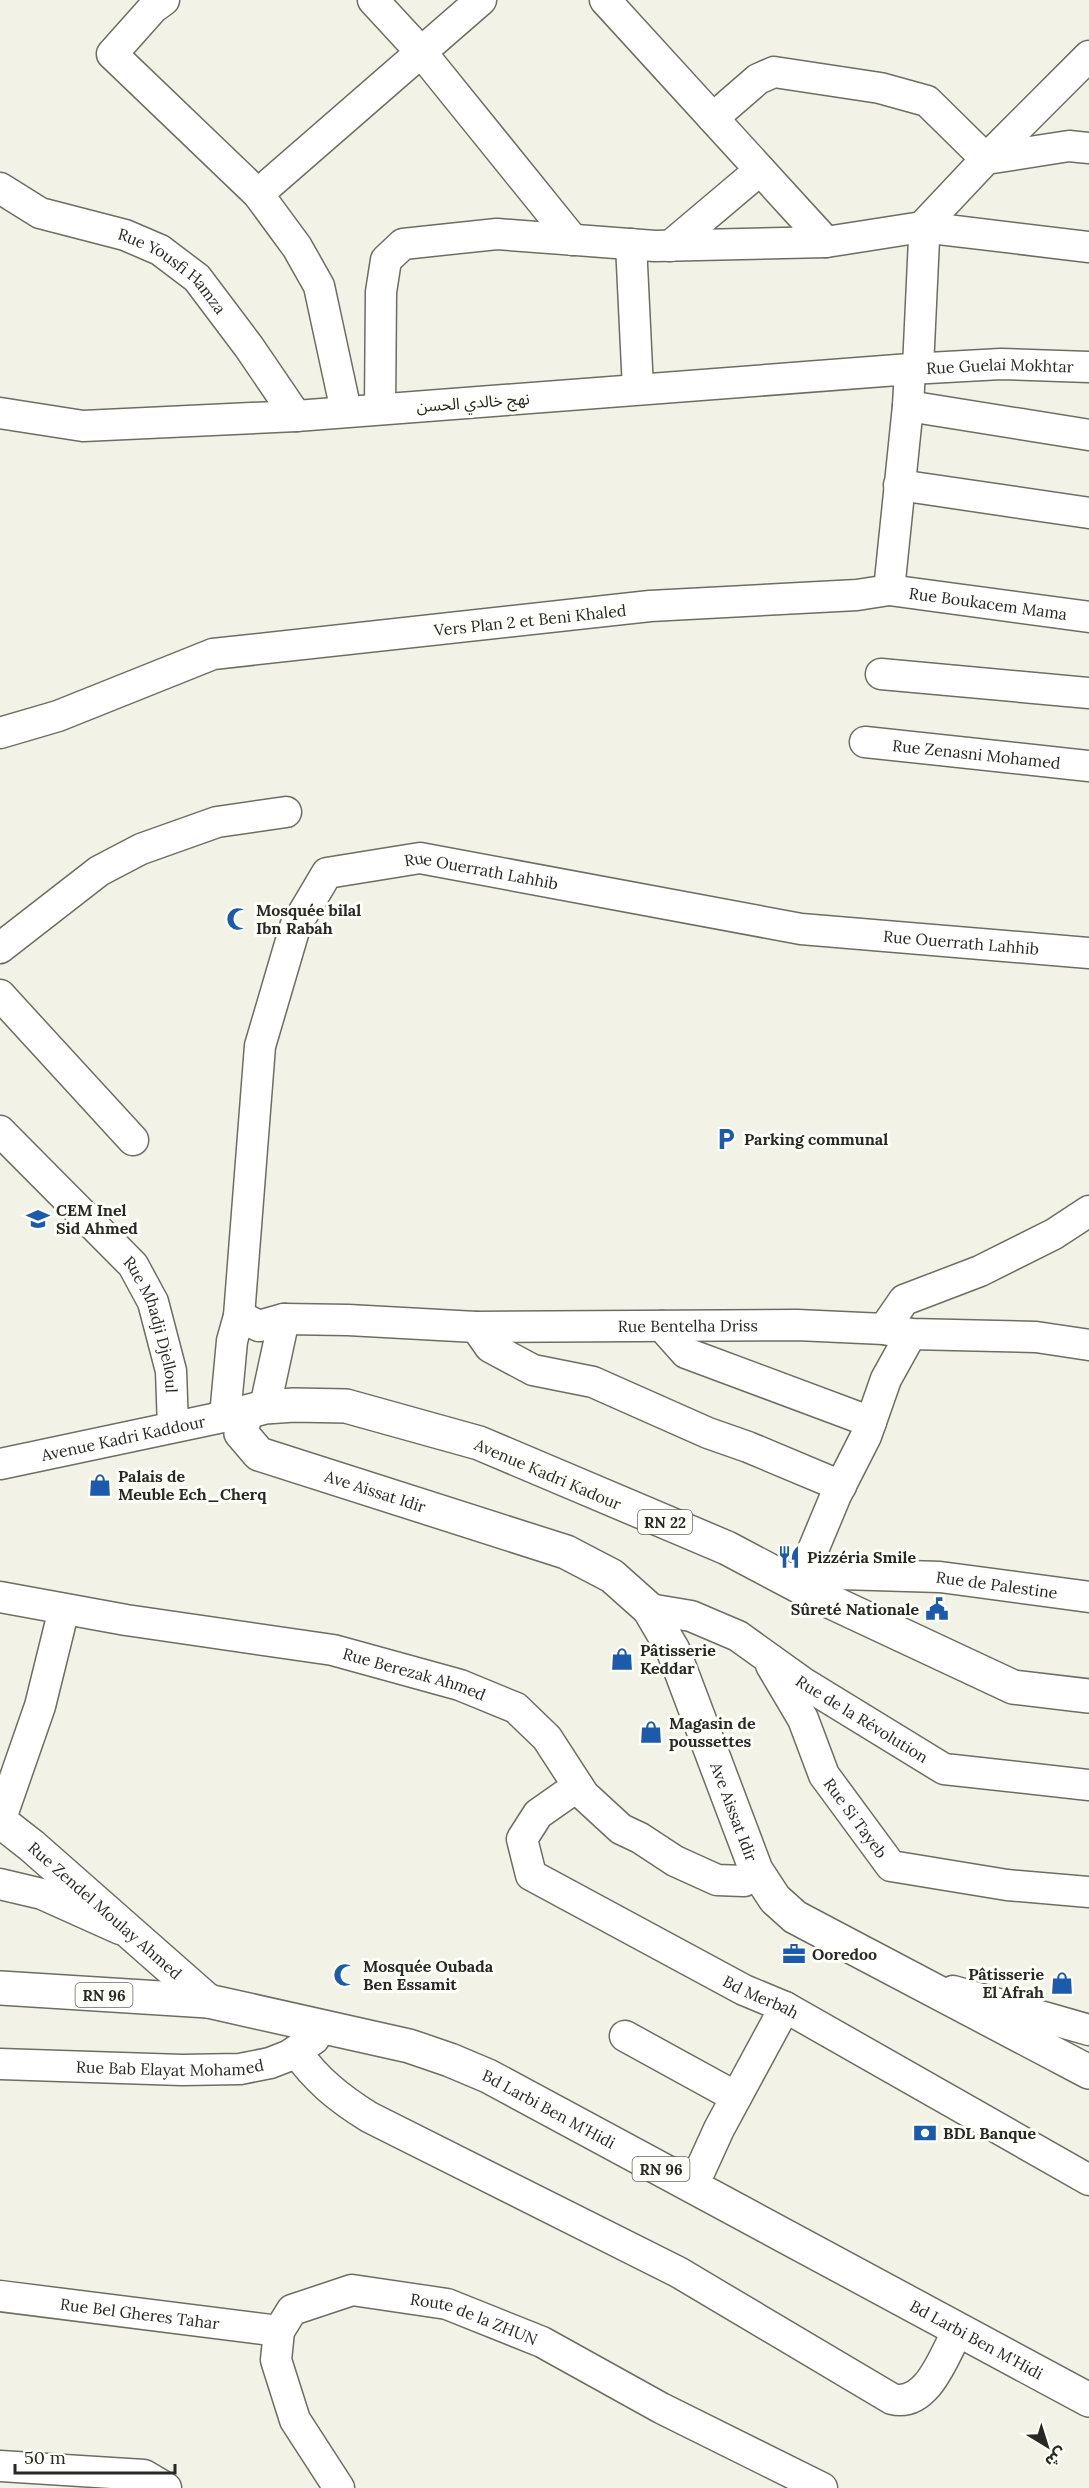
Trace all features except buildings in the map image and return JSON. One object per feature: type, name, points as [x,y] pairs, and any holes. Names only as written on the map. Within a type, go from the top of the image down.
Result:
[{"type":"main road","name":"Avenue Kadri Kadour","points":[[244,1417],[294,1405],[346,1406],[479,1443],[727,1548],[798,1586],[1013,1687],[1089,1696]]},
{"type":"main road","name":"Ave Aissat Idir","points":[[244,1417],[259,1454],[566,1552],[612,1576],[649,1609],[673,1650],[756,1870],[775,1899],[795,1917],[1089,2072]]},
{"type":"main road","name":"Rue Zendel Moulay Ahmed","points":[[0,1821],[32,1846],[208,2001]]},
{"type":"main road","name":"RN 96","points":[[0,1988],[208,2001]]},
{"type":"main road","name":"Bd Larbi Ben M'Hidi","points":[[208,2001],[409,2046],[488,2076],[1089,2400]]},
{"type":"street","points":[[164,0],[153,8],[112,54],[258,194],[297,247],[319,286],[346,411]]},
{"type":"street","points":[[373,0],[421,52],[573,240]]},
{"type":"street","points":[[258,194],[481,0]]},
{"type":"street","points":[[605,0],[826,242]]},
{"type":"street","points":[[889,590],[909,406],[910,369],[918,368],[923,233],[986,159],[1089,56]]},
{"type":"street","points":[[713,118],[758,79],[774,72],[880,88],[927,101],[986,159]]},
{"type":"street","points":[[986,159],[1069,146],[1089,148]]},
{"type":"street","points":[[670,246],[760,170]]},
{"type":"street","name":"Rue Yousfi Hamza","points":[[0,188],[40,213],[125,235],[160,250],[197,278],[249,346],[296,416]]},
{"type":"street","points":[[380,409],[381,292],[386,260],[402,244],[497,234],[670,246],[826,242],[923,233],[1089,247]]},
{"type":"street","points":[[631,244],[638,389]]},
{"type":"street","name":"Rue Guelai Mokhtar","points":[[910,369],[1001,364],[1089,367]]},
{"type":"street","name":"نهج خالدي الحسن","points":[[0,413],[84,426],[296,416],[910,369]]},
{"type":"street","points":[[909,406],[1089,435]]},
{"type":"street","points":[[899,485],[1089,513]]},
{"type":"street","name":"Rue Boukacem Mama","points":[[889,590],[1089,617]]},
{"type":"street","name":"Vers Plan 2 et Beni Khaled","points":[[0,733],[58,716],[213,654],[650,606],[856,595],[889,590]]},
{"type":"street","points":[[881,674],[1089,693]]},
{"type":"street","name":"Rue Zenasni Mohamed","points":[[865,742],[1089,766]]},
{"type":"street","points":[[0,948],[99,871],[141,849],[217,822],[286,812]]},
{"type":"street","name":"Rue Ouerrath Lahhib","points":[[239,1316],[260,1046],[295,927],[327,873],[420,858],[801,929],[1089,953]]},
{"type":"street","points":[[0,995],[133,1140]]},
{"type":"street","name":"Rue Mhadji Djelloul","points":[[0,1131],[133,1265],[153,1302],[171,1371],[173,1427]]},
{"type":"street","points":[[798,1586],[871,1422],[886,1379],[904,1300],[980,1271],[1054,1234],[1089,1211]]},
{"type":"street","points":[[239,1316],[232,1341],[244,1417]]},
{"type":"street","name":"Rue Bentelha Driss","points":[[239,1316],[260,1326],[284,1319],[476,1327],[797,1325],[1036,1337],[1089,1345]]},
{"type":"street","points":[[244,1417],[284,1319]]},
{"type":"street","points":[[662,1326],[686,1353],[871,1422]]},
{"type":"street","points":[[476,1327],[490,1347],[533,1370],[593,1382],[708,1433],[748,1447],[841,1486]]},
{"type":"street","name":"Avenue Kadri Kaddour","points":[[0,1464],[173,1427],[244,1417]]},
{"type":"street","name":"Rue de Palestine","points":[[798,1586],[841,1574],[940,1577],[1089,1597]]},
{"type":"street","name":"Rue Berezak Ahmed","points":[[0,1597],[126,1620],[333,1650],[460,1684],[516,1708],[547,1738],[584,1796],[621,1829],[640,1838],[675,1861],[717,1880],[744,1881],[756,1870]]},
{"type":"street","points":[[0,1821],[40,1706],[64,1609]]},
{"type":"street","name":"Rue de la Révolution","points":[[649,1609],[691,1616],[738,1636],[802,1682],[944,1769],[1089,1785]]},
{"type":"street","name":"Rue Si Tayeb","points":[[765,1655],[802,1719],[824,1775],[891,1866],[1006,1885],[1089,1892]]},
{"type":"street","name":"Bd Merbah","points":[[578,1786],[538,1814],[522,1839],[531,1875],[744,1990],[785,2007],[1089,2180]]},
{"type":"street","points":[[0,1884],[42,1894],[133,1934]]},
{"type":"street","points":[[916,1980],[1089,2030]]},
{"type":"street","points":[[693,2186],[736,2097],[785,2007]]},
{"type":"street","name":"Rue Bab Elayat Mohamed","points":[[0,2064],[182,2070],[240,2069],[270,2063],[297,2051],[329,2029]]},
{"type":"street","points":[[625,2036],[736,2097]]},
{"type":"street","points":[[297,2051],[306,2065],[330,2090],[369,2117],[678,2272],[892,2399],[908,2401],[922,2392],[958,2331]]},
{"type":"street","name":"Route de la ZHUN","points":[[279,2331],[292,2310],[352,2290],[447,2304],[542,2342],[662,2408],[822,2488]]},
{"type":"street","name":"Rue Bel Gheres Tahar","points":[[2,2298],[279,2331]]},
{"type":"street","points":[[279,2331],[276,2360],[295,2420],[339,2488]]},
{"type":"street","points":[[0,2466],[144,2475],[166,2488]]},
{"type":"place","name":"Mosquée bilal Ibn Rabah","points":[[238,919]]},
{"type":"place","name":"Parking communal","points":[[726,1139]]},
{"type":"place","name":"CEM Inel Sid Ahmed","points":[[38,1219]]},
{"type":"place","name":"Palais de Meuble Ech_Cherq","points":[[100,1485]]},
{"type":"place","name":"Pizzéria Smile","points":[[789,1557]]},
{"type":"place","name":"Sûreté Nationale","points":[[937,1609]]},
{"type":"place","name":"Pâtisserie Keddar","points":[[622,1659]]},
{"type":"place","name":"Magasin de poussettes","points":[[651,1732]]},
{"type":"place","name":"Ooredoo","points":[[794,1954]]},
{"type":"place","name":"Mosquée Oubada Ben Essamit","points":[[345,1975]]},
{"type":"place","name":"Pâtisserie El Afrah","points":[[1062,1983]]},
{"type":"place","name":"BDL Banque","points":[[925,2133]]}]
